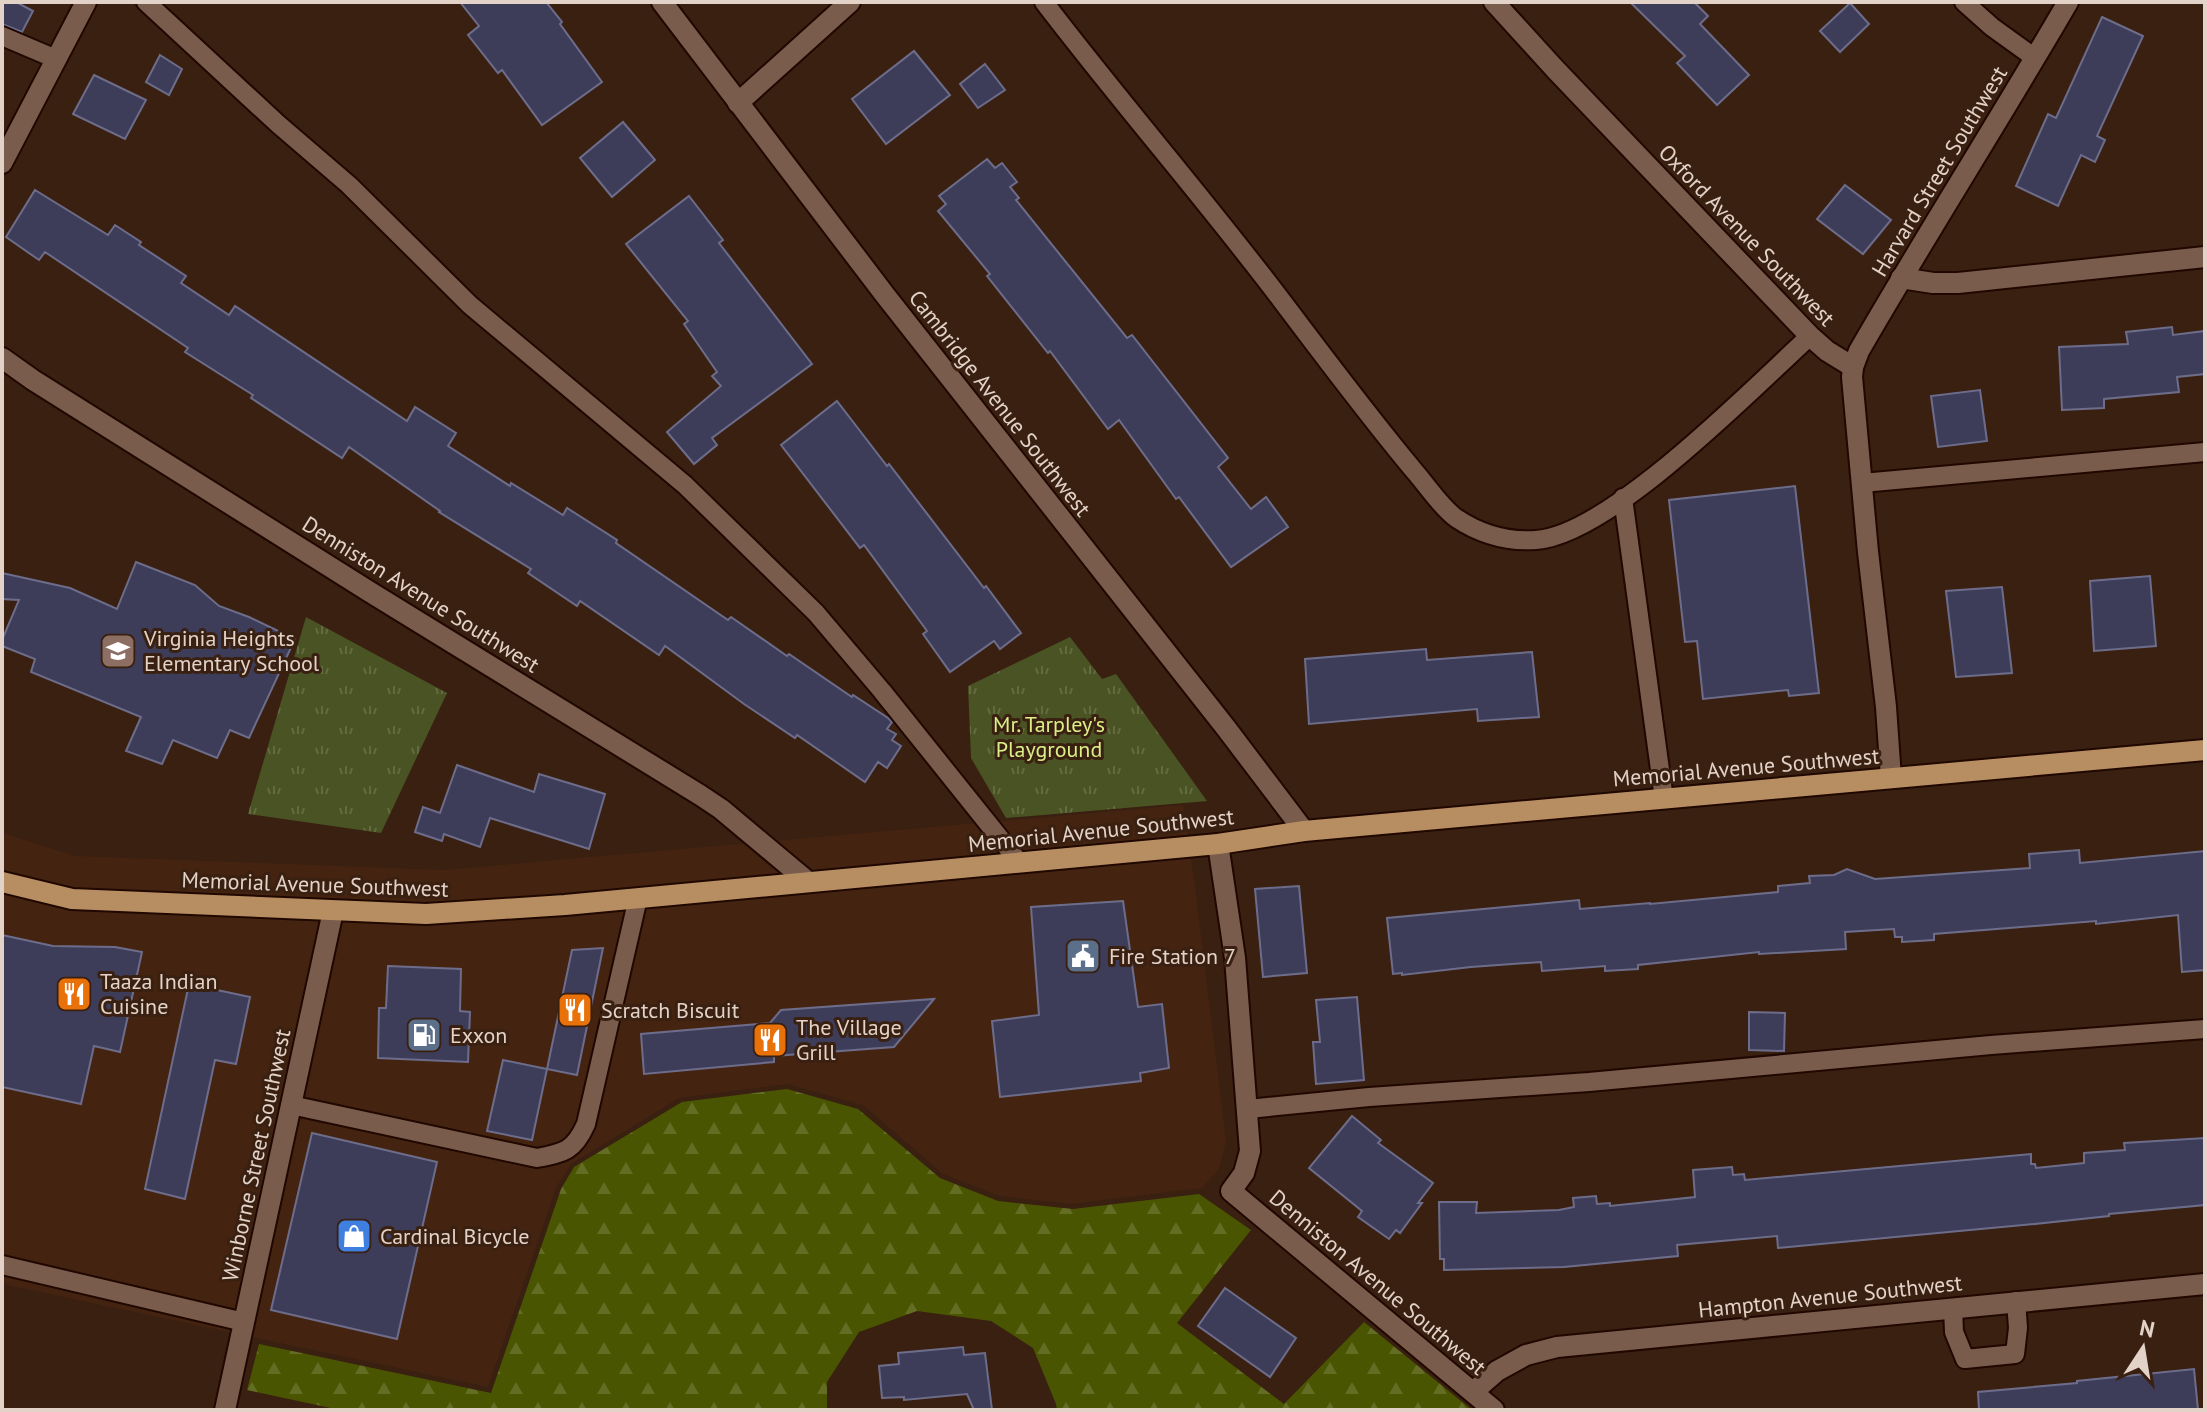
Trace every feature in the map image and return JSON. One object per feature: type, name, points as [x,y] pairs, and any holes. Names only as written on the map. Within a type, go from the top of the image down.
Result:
[{"type":"main road","name":"Memorial Avenue Southwest","points":[[2,882],[72,899],[426,914],[638,898],[1218,844],[1304,831],[2205,750]]},
{"type":"street","points":[[2,163],[86,2]]},
{"type":"street","name":"Cambridge Avenue Southwest","points":[[662,2],[885,295],[1304,831]]},
{"type":"street","points":[[738,103],[850,2]]},
{"type":"street","name":"Oxford Avenue Southwest","points":[[1494,2],[1810,336],[1853,367]]},
{"type":"street","name":"Harvard Street Southwest","points":[[1853,367],[1901,278],[2068,2]]},
{"type":"street","points":[[1901,278],[1958,283],[2205,257]]},
{"type":"street","name":"Denniston Avenue Southwest","points":[[2,358],[370,592],[700,795],[807,881]]},
{"type":"street","points":[[1853,367],[1891,778]]},
{"type":"street","points":[[1218,844],[1235,958],[1248,1109]]},
{"type":"street","name":"Winborne Street Southwest","points":[[225,1410],[333,911]]},
{"type":"street","name":"Denniston Avenue Southwest","points":[[1248,1109],[1250,1151],[1244,1173],[1231,1191],[1494,1410]]},
{"type":"street","name":"Hampton Avenue Southwest","points":[[1473,1392],[1497,1371],[1526,1355],[1557,1347],[2205,1284]]},
{"type":"lane","points":[[146,2],[349,185],[470,305],[685,485],[816,613],[1019,862]]},
{"type":"lane","points":[[1044,2],[1248,256],[1376,425],[1453,516],[1479,532],[1508,539],[1538,540],[1584,525],[1681,454],[1810,336]]},
{"type":"lane","points":[[1964,2],[2035,58]]},
{"type":"lane","points":[[2,36],[56,59]]},
{"type":"lane","points":[[1862,483],[2205,452]]},
{"type":"lane","points":[[1623,498],[1664,799]]},
{"type":"lane","points":[[291,1105],[537,1158],[562,1154],[579,1141],[586,1124],[638,898]]},
{"type":"lane","points":[[1248,1109],[2205,1029]]},
{"type":"lane","points":[[2,1265],[244,1322]]},
{"type":"lane","points":[[1953,1308],[1954,1332],[1965,1359],[2015,1354],[2018,1328],[2016,1301]]},
{"type":"shaded area","points":[[1183,805],[1226,1141],[1219,1169],[1202,1188],[1071,1204],[1000,1196],[943,1174],[863,1105],[787,1084],[679,1098],[571,1164],[556,1188],[488,1387],[2,1284],[2,833],[75,856],[444,870]]},
{"type":"green space","points":[[306,617],[447,693],[381,833],[248,814]]},
{"type":"green space","name":"Mr. Tarpley's Playground","points":[[1070,637],[1102,679],[1116,674],[1207,801],[1006,818],[971,758],[968,686]]},
{"type":"green space","points":[[787,1089],[858,1109],[940,1178],[998,1201],[1073,1209],[1199,1194],[1251,1230],[1177,1323],[1284,1404],[1364,1322],[1472,1410],[1057,1410],[1033,1348],[991,1321],[917,1311],[859,1332],[827,1382],[827,1410],[340,1410],[247,1390],[259,1344],[491,1393],[561,1189],[574,1167],[682,1102]]},
{"type":"building","points":[[2,2],[16,2],[33,11],[22,32],[2,24]]},
{"type":"building","points":[[460,2],[546,2],[602,82],[542,125],[502,70],[498,73],[468,35],[479,26]]},
{"type":"building","points":[[1630,2],[1694,2],[1708,16],[1700,24],[1749,75],[1717,105],[1677,63],[1685,56]]},
{"type":"building","points":[[1850,3],[1869,24],[1840,52],[1820,31]]},
{"type":"building","points":[[2102,17],[2143,36],[2097,136],[2105,140],[2095,162],[2081,155],[2058,206],[2016,186],[2048,114],[2056,118]]},
{"type":"building","points":[[914,51],[950,95],[886,144],[852,99]]},
{"type":"building","points":[[160,55],[182,69],[169,95],[146,82]]},
{"type":"building","points":[[985,64],[1005,90],[978,108],[960,84]]},
{"type":"building","points":[[94,75],[146,100],[125,139],[73,114]]},
{"type":"building","points":[[623,122],[655,160],[612,197],[580,158]]},
{"type":"building","points":[[987,159],[995,168],[1002,163],[1017,182],[1010,187],[1019,198],[1016,200],[1127,338],[1132,335],[1228,458],[1218,467],[1251,509],[1266,497],[1288,527],[1231,567],[1179,497],[1176,499],[1119,420],[1108,429],[938,211],[946,204],[939,196]]},
{"type":"building","points":[[1845,185],[1891,220],[1863,254],[1817,219]]},
{"type":"building","points":[[35,190],[108,235],[115,225],[186,276],[181,283],[229,315],[235,306],[407,421],[415,407],[456,433],[448,446],[510,486],[511,483],[563,515],[567,508],[728,620],[731,617],[787,656],[789,654],[888,718],[892,722],[887,729],[896,734],[892,740],[901,746],[887,768],[878,762],[865,782],[797,735],[795,738],[744,704],[665,646],[659,655],[580,601],[577,606],[528,573],[531,569],[439,512],[349,447],[342,458],[251,398],[253,395],[185,352],[188,348],[45,252],[39,260],[6,237]]},
{"type":"building","points":[[689,196],[723,240],[719,243],[812,364],[712,438],[717,445],[694,464],[667,432],[721,386],[712,376],[717,372],[684,324],[688,321],[626,244]]},
{"type":"building","points":[[2172,327],[2173,335],[2205,331],[2205,374],[2177,377],[2179,392],[2104,399],[2104,408],[2062,410],[2059,347],[2128,344],[2126,332]]},
{"type":"building","points":[[1980,390],[1987,441],[1938,447],[1931,396]]},
{"type":"building","points":[[837,401],[1021,633],[1000,649],[994,641],[950,672],[923,634],[927,631],[864,545],[860,548],[781,445]]},
{"type":"building","points":[[1795,486],[1819,693],[1789,696],[1788,690],[1703,699],[1697,641],[1685,642],[1669,500]]},
{"type":"building","points":[[136,562],[195,585],[219,606],[295,639],[249,738],[230,730],[217,758],[173,740],[162,764],[126,751],[141,717],[31,672],[35,659],[2,646],[19,600],[2,599],[2,573],[70,588],[117,609]]},
{"type":"building","points":[[2150,576],[2156,646],[2094,651],[2090,581]]},
{"type":"building","points":[[2002,587],[2012,673],[1956,677],[1946,591]]},
{"type":"building","points":[[1426,649],[1427,660],[1532,652],[1539,717],[1478,721],[1477,709],[1309,724],[1305,659]]},
{"type":"building","points":[[457,765],[534,792],[539,774],[605,794],[589,849],[490,818],[480,847],[444,834],[442,841],[415,832],[423,807],[440,813]]},
{"type":"building","points":[[2079,850],[2080,863],[2205,851],[2205,970],[2182,972],[2178,915],[2096,924],[2096,921],[1934,934],[1934,940],[1902,942],[1902,937],[1895,937],[1894,929],[1845,932],[1846,949],[1759,952],[1638,965],[1638,969],[1605,971],[1605,966],[1542,971],[1541,962],[1393,974],[1387,918],[1579,900],[1580,909],[1778,892],[1778,886],[1810,883],[1809,876],[1834,875],[1847,869],[1875,879],[2030,868],[2029,854]]},
{"type":"building","points":[[1299,886],[1307,973],[1263,977],[1255,889]]},
{"type":"building","name":"Fire Station 7","points":[[1123,901],[1138,1007],[1162,1004],[1169,1068],[1140,1073],[1141,1081],[1000,1097],[992,1021],[1039,1015],[1031,907]]},
{"type":"building","points":[[2,935],[53,946],[115,947],[142,952],[120,1052],[94,1046],[81,1104],[2,1087]]},
{"type":"building","name":"Scratch Biscuit","points":[[603,948],[577,1075],[547,1069],[572,950]]},
{"type":"building","points":[[388,966],[461,969],[460,1011],[470,1012],[468,1062],[378,1058],[379,1008],[386,1008]]},
{"type":"building","points":[[189,984],[250,997],[236,1064],[215,1060],[185,1199],[145,1189]]},
{"type":"building","points":[[1357,997],[1364,1080],[1316,1084],[1313,1042],[1320,1042],[1316,1000]]},
{"type":"building","name":"The Village Grill","points":[[934,999],[894,1047],[774,1056],[774,1062],[644,1074],[641,1034],[770,1023],[781,1010]]},
{"type":"building","points":[[1749,1012],[1785,1013],[1784,1051],[1749,1050]]},
{"type":"building","points":[[503,1060],[547,1069],[532,1140],[487,1131]]},
{"type":"building","points":[[1352,1116],[1381,1140],[1378,1143],[1433,1183],[1400,1233],[1396,1230],[1389,1239],[1358,1217],[1362,1211],[1309,1168]]},
{"type":"building","name":"Cardinal Bicycle","points":[[312,1133],[437,1162],[397,1339],[271,1310]]},
{"type":"building","points":[[2205,1138],[2205,1205],[1778,1248],[1777,1236],[1677,1245],[1678,1256],[1564,1267],[1444,1270],[1444,1259],[1440,1259],[1439,1202],[1477,1202],[1476,1213],[1559,1210],[1574,1207],[1573,1198],[1596,1196],[1597,1204],[1610,1203],[1610,1206],[1695,1197],[1693,1170],[1732,1167],[1733,1175],[1744,1174],[1745,1180],[2031,1154],[2031,1164],[2035,1164],[2036,1168],[2084,1163],[2084,1153],[2125,1150],[2124,1143]]},
{"type":"building","points":[[1225,1288],[1296,1338],[1270,1377],[1198,1326]]},
{"type":"building","points":[[963,1347],[964,1355],[985,1353],[992,1410],[974,1410],[967,1394],[904,1400],[904,1397],[882,1398],[879,1366],[899,1364],[898,1353]]},
{"type":"building","points":[[2194,1369],[2198,1410],[1979,1410],[1978,1392]]},
{"type":"place","name":"Virginia Heights Elementary School","points":[[118,651]]},
{"type":"place","name":"Fire Station 7","points":[[1083,956]]},
{"type":"place","name":"Taaza Indian Cuisine","points":[[74,994]]},
{"type":"place","name":"Scratch Biscuit","points":[[575,1010]]},
{"type":"place","name":"Exxon","points":[[424,1035]]},
{"type":"place","name":"The Village Grill","points":[[770,1040]]},
{"type":"place","name":"Cardinal Bicycle","points":[[354,1236]]}]
